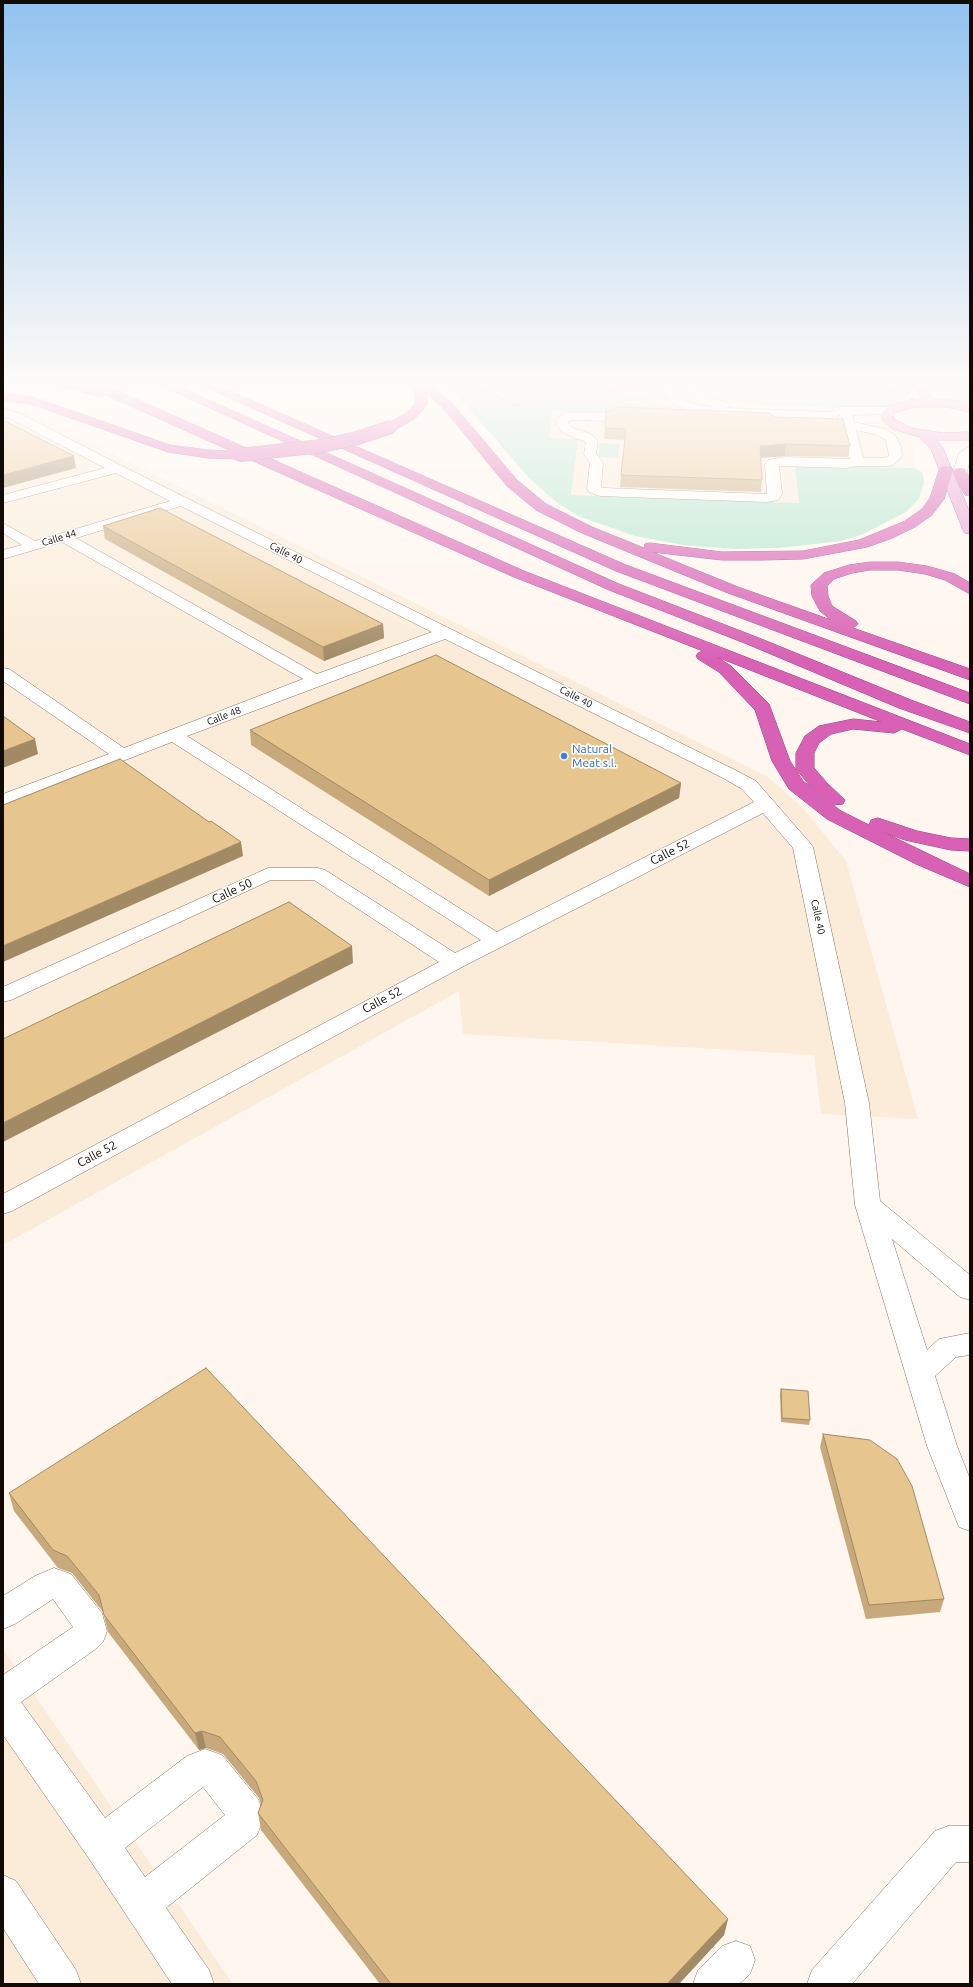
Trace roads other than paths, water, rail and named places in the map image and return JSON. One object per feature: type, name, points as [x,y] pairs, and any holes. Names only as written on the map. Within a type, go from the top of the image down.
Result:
[{"type":"highway","points":[[298,476],[519,574],[964,748]]},
{"type":"highway","points":[[364,476],[614,588],[752,641],[905,704],[970,728]]},
{"type":"highway","points":[[410,476],[621,568],[969,698]]},
{"type":"highway","points":[[506,476],[512,483],[541,507],[587,530],[732,590],[970,675]]},
{"type":"highway","points":[[587,530],[645,546],[722,556],[803,555],[833,551],[862,544],[885,536],[910,524],[927,512],[937,499],[950,476]]},
{"type":"highway","points":[[957,476],[970,492]]},
{"type":"highway","points":[[929,661],[840,619],[825,608],[820,596],[819,585],[829,576],[849,569],[870,566],[898,566],[938,574],[950,578],[970,589]]},
{"type":"highway","points":[[658,629],[725,669],[763,708],[781,762],[796,785],[834,815],[970,881]]},
{"type":"highway","points":[[964,748],[890,727],[853,724],[825,730],[810,740],[805,753],[805,769],[820,787],[847,808],[879,824],[912,836],[951,844],[970,845]]},
{"type":"main road","points":[[954,476],[970,530]]},
{"type":"main road","points":[[955,476],[970,507]]},
{"type":"street","points":[[3,499],[91,476]]},
{"type":"street","name":"Calle 40","points":[[131,476],[729,774],[749,786],[803,847],[857,1103],[868,1205],[942,1446],[970,1518]]},
{"type":"street","points":[[596,476],[594,489],[600,492],[767,498],[773,497],[775,494],[773,476]]},
{"type":"street","name":"Calle 44","points":[[3,555],[183,501]]},
{"type":"street","points":[[3,527],[34,546]]},
{"type":"street","points":[[64,537],[316,680]]},
{"type":"street","name":"Calle 48","points":[[3,801],[316,680],[445,633]]},
{"type":"street","points":[[3,674],[123,755]]},
{"type":"street","points":[[174,735],[496,940]]},
{"type":"street","name":"Calle 52","points":[[3,1205],[454,962],[766,804]]},
{"type":"street","name":"Calle 50","points":[[3,995],[268,874],[318,874],[454,962]]},
{"type":"street","points":[[868,1205],[970,1290]]},
{"type":"street","points":[[919,1373],[949,1347],[970,1344]]},
{"type":"street","points":[[3,1614],[54,1582],[60,1584],[90,1624],[91,1631],[86,1637],[3,1694]]},
{"type":"street","points":[[3,1706],[101,1844],[195,1984]]},
{"type":"street","points":[[101,1844],[199,1768],[205,1766],[210,1767],[245,1812],[246,1817],[244,1822],[140,1904]]},
{"type":"street","points":[[826,1984],[948,1844],[970,1844]]},
{"type":"street","points":[[3,1894],[62,1984]]},
{"type":"place","name":"Natural Meat s.l.","points":[[564,756]]}]
